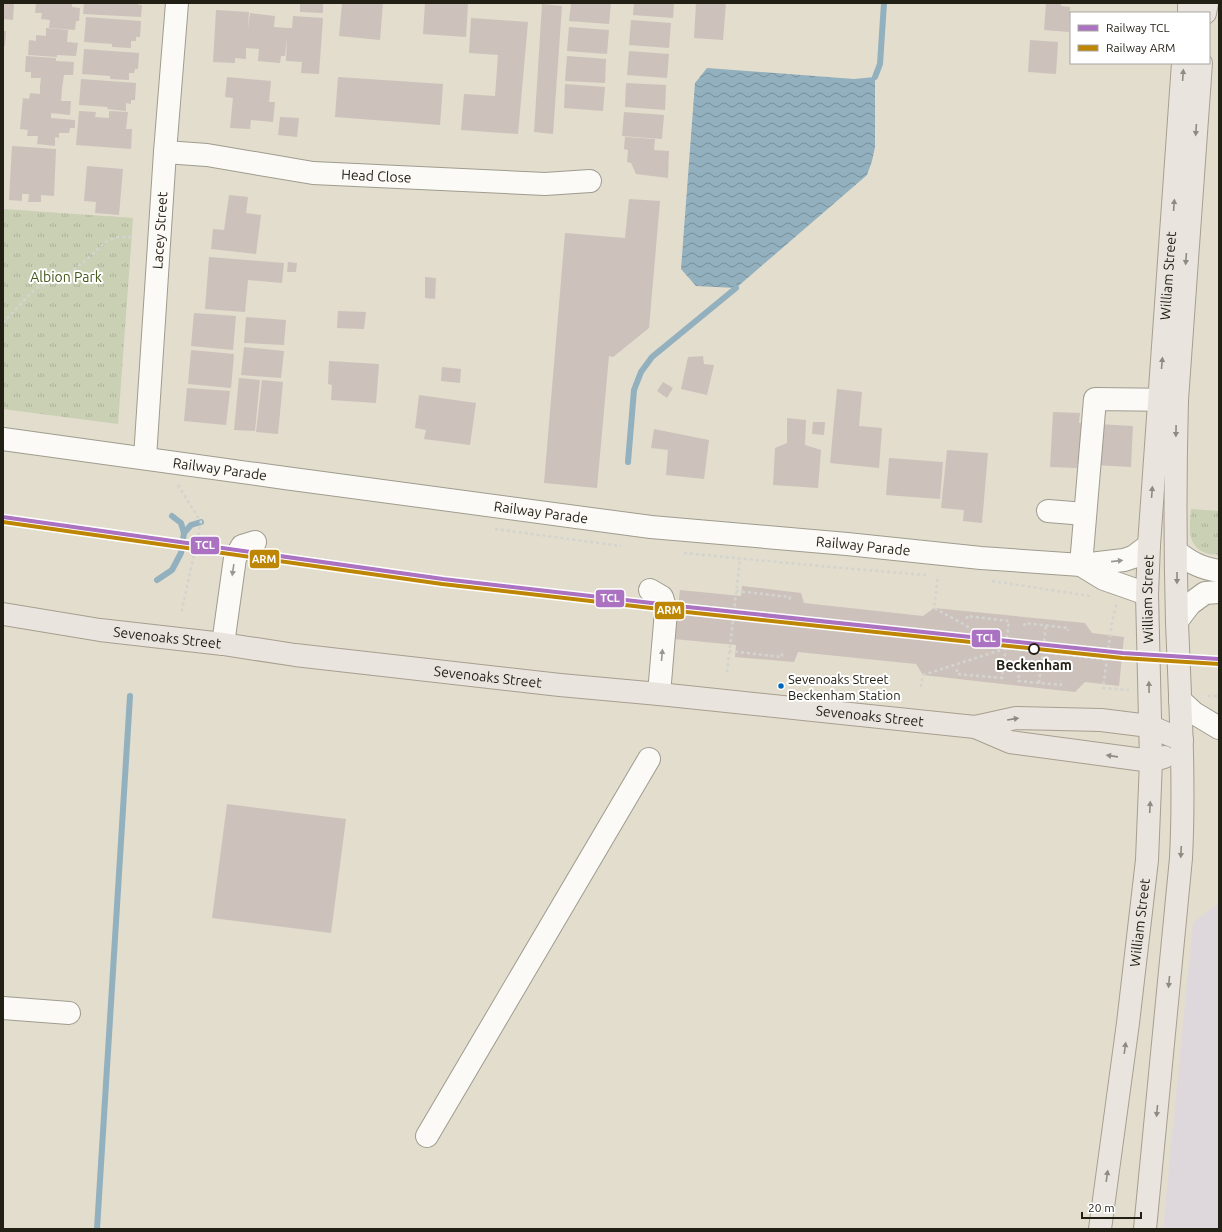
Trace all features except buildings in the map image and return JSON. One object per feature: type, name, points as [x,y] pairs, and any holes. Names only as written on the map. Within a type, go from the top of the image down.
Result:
[{"type":"main road","name":"William Street","points":[[1145,1229],[1181,858],[1183,813],[1177,621],[1177,552],[1168,400],[1167,303],[1183,64]]},
{"type":"main road","name":"William Street","points":[[1100,1229],[1128,1023],[1147,860],[1151,761],[1147,594],[1149,545],[1168,400],[1201,64]]},
{"type":"main road","name":"Sevenoaks Street","points":[[3,614],[100,630],[223,644],[295,655],[521,681],[975,727],[1010,742],[1151,761],[1182,745]]},
{"type":"main road","name":"Sevenoaks Street","points":[[975,727],[1016,718],[1101,720],[1149,726],[1182,745]]},
{"type":"street","name":"Lacey Street","points":[[145,458],[165,152],[177,3]]},
{"type":"street","name":"Head Close","points":[[165,152],[207,154],[313,173],[545,184],[590,181]]},
{"type":"street","points":[[1081,565],[1095,399],[1168,400]]},
{"type":"street","name":"Railway Parade","points":[[3,439],[651,527],[847,544],[981,558],[1081,565],[1124,560],[1133,557],[1149,545]]},
{"type":"street","points":[[1048,511],[1085,514]]},
{"type":"street","points":[[223,644],[234,558],[242,546],[255,542]]},
{"type":"street","points":[[1177,552],[1189,561],[1205,569],[1219,571]]},
{"type":"street","name":"Railway Parade","points":[[1081,565],[1104,579],[1147,594]]},
{"type":"street","points":[[650,590],[662,597],[666,611],[658,694]]},
{"type":"street","points":[[1177,621],[1190,604],[1205,593],[1219,592]]},
{"type":"street","points":[[1180,700],[1194,713],[1219,728]]},
{"type":"street","points":[[426,1136],[649,759]]},
{"type":"street","points":[[3,1008],[69,1012]]},
{"type":"path","points":[[3,323],[37,288],[62,278],[85,261],[107,241],[118,237],[134,237]]},
{"type":"path","points":[[178,485],[201,522],[181,614]]},
{"type":"path","points":[[234,558],[733,619]]},
{"type":"path","points":[[727,672],[740,558]]},
{"type":"path","points":[[938,576],[934,608],[1007,648],[1106,660]]},
{"type":"path","points":[[736,591],[790,597],[789,601]]},
{"type":"path","points":[[957,669],[956,674],[1002,678],[1007,648],[1009,621],[967,616],[966,620]]},
{"type":"path","points":[[1024,626],[1025,623],[1046,625],[1068,628],[1068,631]]},
{"type":"path","points":[[1039,683],[1046,625]]},
{"type":"path","points":[[921,687],[923,675],[1007,648]]},
{"type":"path","points":[[729,651],[782,657],[782,650]]},
{"type":"path","points":[[1019,675],[1018,681],[1061,685],[1061,680]]},
{"type":"shaded area","points":[[1219,902],[1219,1229],[1163,1229],[1193,923]]},
{"type":"green space","name":"Albion Park","points":[[3,209],[133,218],[118,424],[3,409]]},
{"type":"green space","points":[[1191,509],[1219,511],[1219,555],[1208,554],[1195,546],[1190,529]]},
{"type":"water","points":[[707,68],[854,79],[875,77],[875,147],[867,175],[736,288],[696,286],[681,269],[695,83]]},
{"type":"waterway","points":[[875,77],[880,64],[884,3]]},
{"type":"waterway","points":[[628,462],[634,390],[641,372],[652,357],[736,288]]},
{"type":"waterway","points":[[172,516],[181,523],[184,533]]},
{"type":"waterway","points":[[157,580],[172,570],[181,553],[184,533],[191,525],[201,522]]},
{"type":"waterway","points":[[97,1229],[130,696]]},
{"type":"rail line","name":"TCL","points":[[3,517],[443,579],[678,606],[1123,653],[1219,659]]},
{"type":"rail line","name":"ARM","points":[[3,522],[442,584],[677,611],[1122,658],[1219,664]]},
{"type":"place","name":"Beckenham","points":[[1034,649]]},
{"type":"place","name":"Sevenoaks Street Beckenham Station","points":[[781,686]]}]
